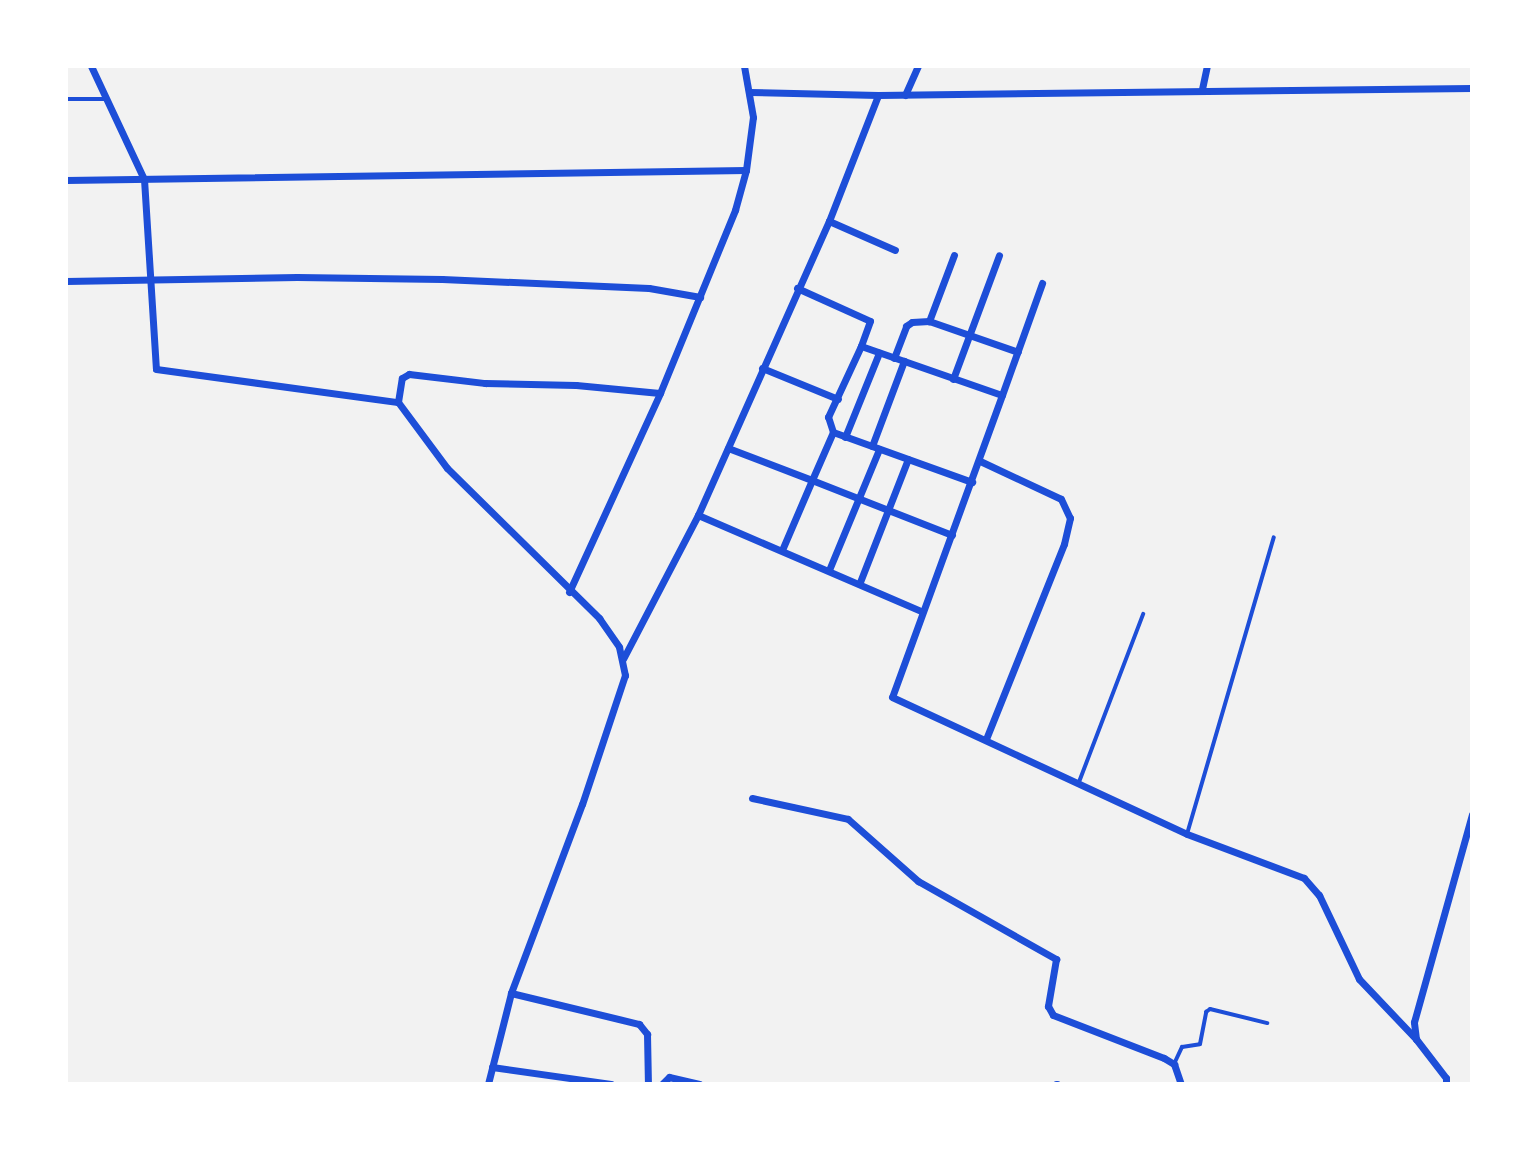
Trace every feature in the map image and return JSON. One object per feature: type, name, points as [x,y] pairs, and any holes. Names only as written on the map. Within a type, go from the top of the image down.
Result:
[{"type":"street","points":[[91,66],[144,179],[156,369],[398,402],[447,468],[569,592],[599,618],[623,659],[625,675],[582,804],[511,993],[488,1084]]},
{"type":"street","points":[[569,592],[660,393],[735,210],[746,170],[753,117],[744,66]]},
{"type":"street","points":[[905,95],[918,66]]},
{"type":"street","points":[[1202,89],[1207,66]]},
{"type":"street","points":[[750,92],[905,95],[1472,88]]},
{"type":"street","points":[[623,659],[698,515],[829,221],[878,95]]},
{"type":"street","points":[[66,180],[746,170]]},
{"type":"street","points":[[829,221],[895,250]]},
{"type":"street","points":[[929,321],[954,255]]},
{"type":"street","points":[[953,379],[999,255]]},
{"type":"street","points":[[66,281],[442,279],[649,288],[700,297]]},
{"type":"street","points":[[1042,283],[892,697],[1187,834],[1304,878],[1319,895],[1359,979],[1416,1039],[1446,1084]]},
{"type":"street","points":[[782,550],[833,432],[828,417],[870,321],[797,288]]},
{"type":"street","points":[[894,358],[906,326],[912,322],[929,321],[1018,352]]},
{"type":"street","points":[[861,346],[1002,395]]},
{"type":"street","points":[[845,437],[879,353]]},
{"type":"street","points":[[829,570],[859,498],[904,361]]},
{"type":"street","points":[[762,368],[838,399]]},
{"type":"street","points":[[398,402],[402,378],[409,374],[485,383],[576,385],[660,393]]},
{"type":"street","points":[[833,432],[972,482]]},
{"type":"street","points":[[728,448],[952,535]]},
{"type":"street","points":[[860,582],[908,459]]},
{"type":"street","points":[[980,461],[1061,499],[1070,518],[1064,544],[986,739]]},
{"type":"street","points":[[698,515],[860,582],[921,611]]},
{"type":"street","points":[[752,798],[848,819],[918,881],[1056,959],[1048,1006],[1053,1015],[1174,1064],[1181,1084]]},
{"type":"street","points":[[1416,1039],[1414,1022],[1424,981],[1472,814]]},
{"type":"street","points":[[511,993],[639,1024],[647,1034],[648,1084]]},
{"type":"street","points":[[492,1067],[611,1084]]},
{"type":"street","points":[[662,1084],[669,1077],[699,1084]]},
{"type":"lane","points":[[66,99],[107,99]]},
{"type":"lane","points":[[1187,834],[1274,537]]},
{"type":"lane","points":[[1079,782],[1143,614]]},
{"type":"lane","points":[[1174,1064],[1182,1047],[1200,1044],[1206,1012],[1210,1009],[1267,1023]]}]
